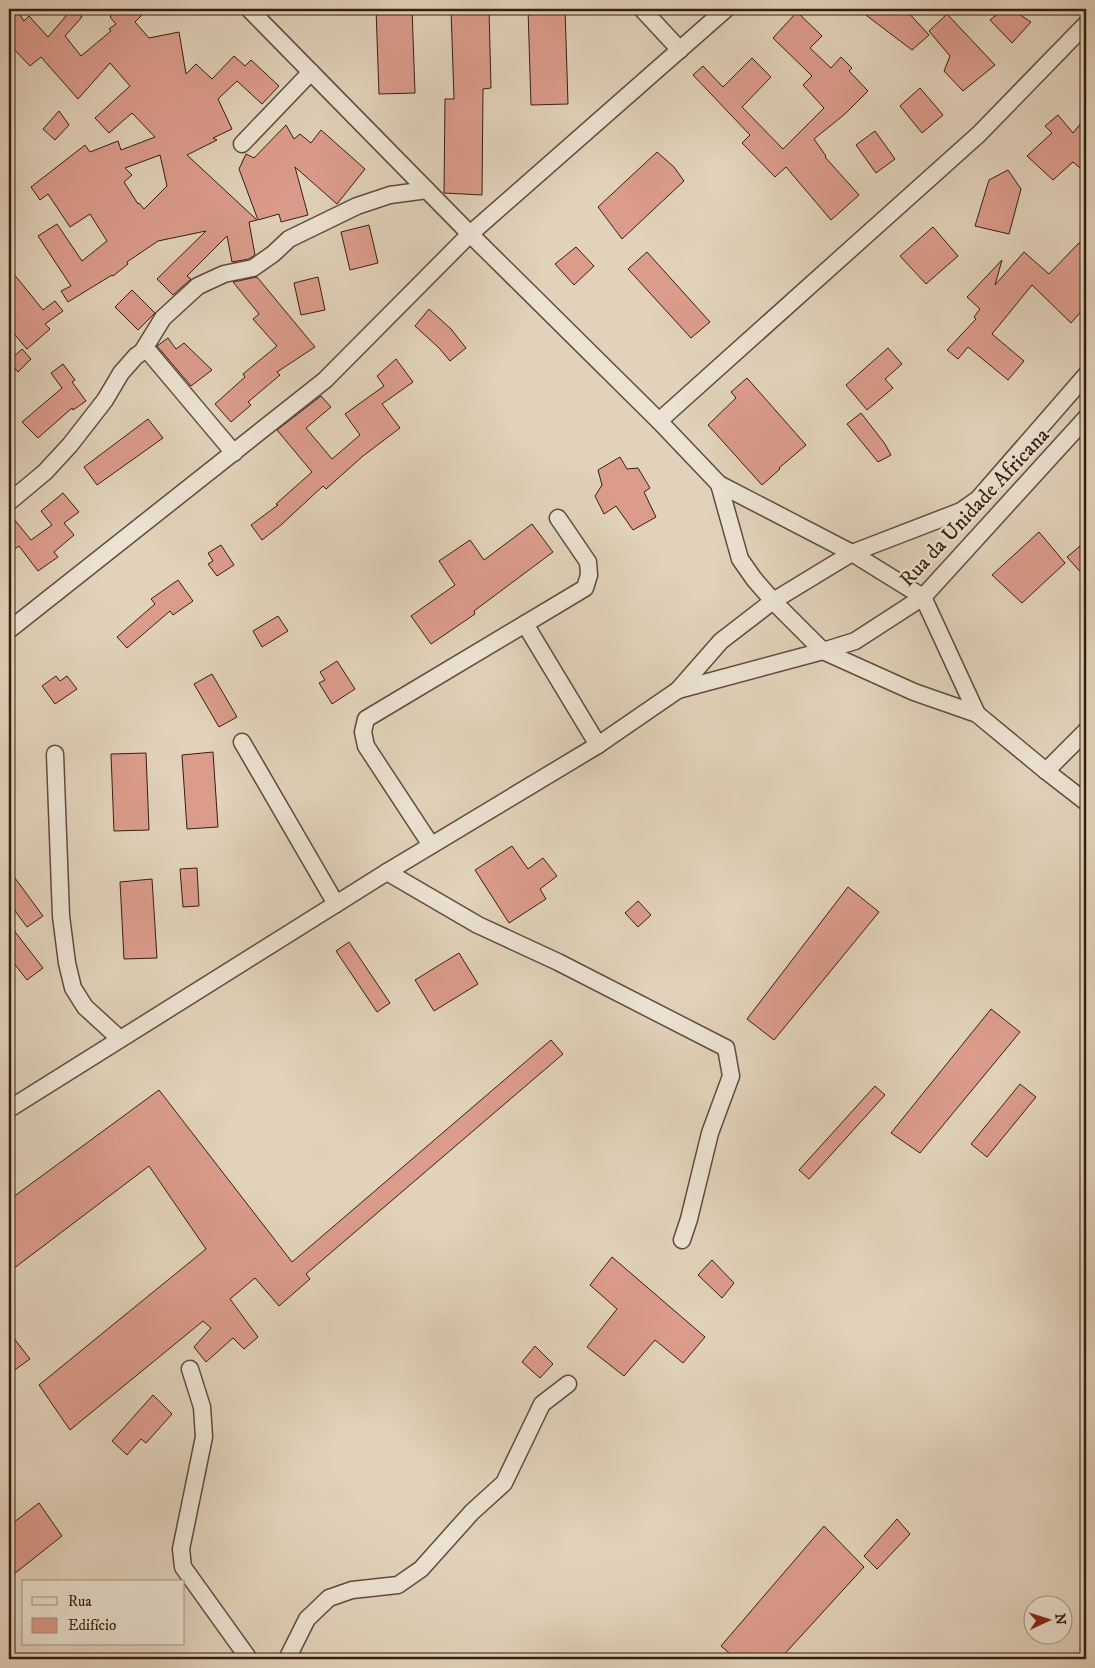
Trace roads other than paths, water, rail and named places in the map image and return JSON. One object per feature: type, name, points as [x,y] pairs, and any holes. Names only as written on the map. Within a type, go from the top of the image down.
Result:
[{"type":"street","points":[[249,9],[470,234],[659,421],[719,484],[852,553],[923,597],[977,714]]},
{"type":"street","points":[[642,9],[680,50]]},
{"type":"street","points":[[9,630],[325,380],[470,234],[726,9]]},
{"type":"street","points":[[659,421],[979,134],[1086,24]]},
{"type":"street","points":[[242,144],[311,72]]},
{"type":"street","points":[[9,502],[45,472],[70,445],[105,400],[121,373],[142,352],[163,318],[198,286],[224,274],[253,268],[273,254],[289,239],[358,206],[390,195],[427,190]]},
{"type":"street","points":[[142,352],[149,352],[234,452]]},
{"type":"street","name":"Rua da Unidade Africana","points":[[678,690],[721,641],[773,601],[852,553],[961,511],[978,499],[1086,375]]},
{"type":"street","name":"Rua da Unidade Africana","points":[[678,690],[855,641],[923,597],[1086,418]]},
{"type":"street","points":[[719,484],[740,559],[773,601],[824,651],[914,692],[977,714],[1086,802]]},
{"type":"street","points":[[431,845],[366,746],[363,732],[366,719],[585,588],[589,575],[588,562],[558,518]]},
{"type":"street","points":[[525,624],[598,745]]},
{"type":"street","points":[[9,1109],[387,872],[598,745],[678,690]]},
{"type":"street","points":[[1046,771],[1086,731]]},
{"type":"street","points":[[242,742],[336,904]]},
{"type":"street","points":[[55,754],[61,916],[67,963],[73,988],[85,1007],[120,1039]]},
{"type":"street","points":[[387,872],[478,925],[558,962],[726,1048],[731,1076],[710,1133],[682,1240]]},
{"type":"street","points":[[190,1369],[202,1407],[204,1437],[181,1549],[183,1567],[249,1659]]},
{"type":"street","points":[[287,1659],[307,1619],[329,1598],[352,1590],[398,1585],[422,1569],[472,1512],[504,1483],[542,1404],[568,1384]]}]
